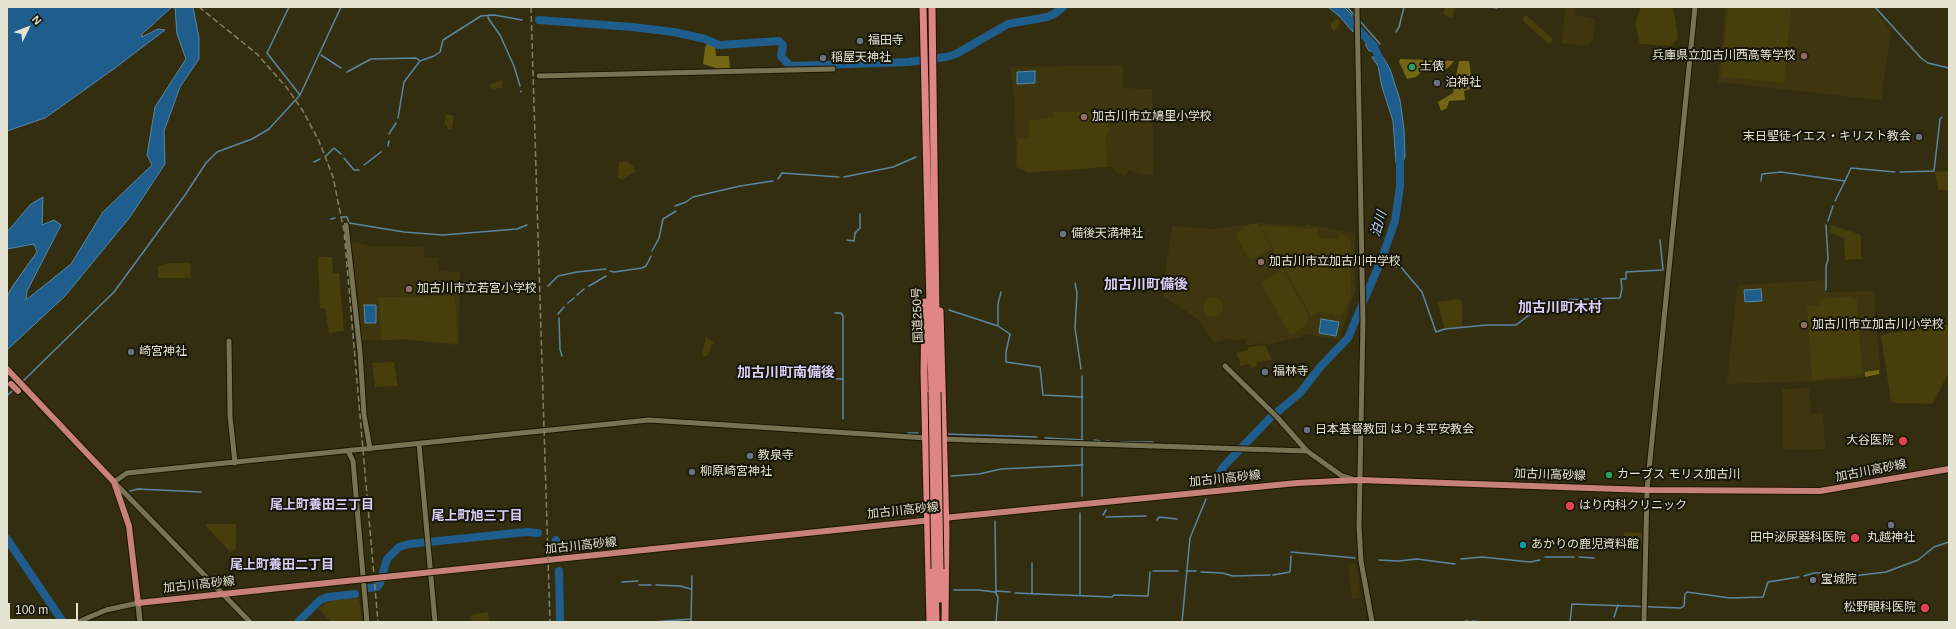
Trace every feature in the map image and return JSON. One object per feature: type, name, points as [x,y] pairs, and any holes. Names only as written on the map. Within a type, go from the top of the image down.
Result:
[{"type":"highway","name":"国道250号","points":[[923,7],[938,569],[941,622]]},
{"type":"highway","name":"国道250号","points":[[931,269],[932,7]]},
{"type":"highway","points":[[930,622],[925,438],[925,302],[931,269]]},
{"type":"highway","points":[[931,269],[940,306],[946,518],[945,622]]},
{"type":"highway","name":"国道250号","points":[[936,622],[938,569]]},
{"type":"main road","points":[[7,369],[69,437],[114,482],[129,526],[140,622]]},
{"type":"main road","points":[[11,384],[18,391]]},
{"type":"main road","name":"加古川高砂線","points":[[138,603],[946,518],[1297,483],[1360,480],[1647,490],[1820,491],[1949,469]]},
{"type":"street","points":[[1644,622],[1647,490],[1695,7]]},
{"type":"street","points":[[1357,8],[1362,284],[1360,480],[1361,561],[1372,622]]},
{"type":"street","points":[[539,76],[833,69]]},
{"type":"street","points":[[346,225],[360,352],[364,415],[370,449]]},
{"type":"street","points":[[229,341],[230,416],[235,462]]},
{"type":"street","points":[[1225,366],[1275,415],[1307,451],[1342,476],[1360,480]]},
{"type":"street","points":[[250,622],[114,482],[127,473],[586,426],[665,420],[944,439],[1230,450],[1307,451]]},
{"type":"street","points":[[419,444],[435,622]]},
{"type":"street","points":[[348,451],[353,468],[367,622]]},
{"type":"street","points":[[78,622],[106,610],[138,603]]},
{"type":"shaded area","points":[[1450,7],[1455,9],[1452,18],[1443,14],[1445,8]]},
{"type":"shaded area","points":[[1566,7],[1575,7],[1576,15],[1595,19],[1593,41],[1587,46],[1561,43]]},
{"type":"shaded area","points":[[1641,7],[1673,7],[1678,38],[1671,46],[1640,44],[1636,28],[1636,20]]},
{"type":"shaded area","name":"兵庫県立加古川西高等学校","points":[[1726,7],[1873,7],[1891,31],[1881,100],[1718,82]]},
{"type":"shaded area","points":[[1728,7],[1791,7],[1784,83],[1721,77]]},
{"type":"shaded area","points":[[1526,15],[1553,39],[1549,44],[1522,20]]},
{"type":"shaded area","points":[[1337,18],[1341,23],[1334,32],[1330,25]]},
{"type":"shaded area","points":[[708,42],[715,43],[716,56],[729,56],[730,68],[719,69],[703,64],[705,48]]},
{"type":"shaded area","points":[[1400,59],[1454,61],[1443,71],[1422,71],[1416,77],[1407,79],[1399,62]]},
{"type":"shaded area","points":[[1459,61],[1469,61],[1473,88],[1464,91],[1465,100],[1449,101],[1447,108],[1441,111],[1438,102],[1453,93]]},
{"type":"shaded area","name":"加古川市立鳩里小学校","points":[[1123,65],[1123,88],[1152,89],[1154,174],[1151,176],[1139,174],[1129,170],[1125,176],[1116,172],[1112,167],[1029,173],[1016,168],[1015,102],[1010,67]]},
{"type":"shaded area","points":[[502,80],[502,88],[492,89],[490,85]]},
{"type":"shaded area","points":[[1053,112],[1108,112],[1109,133],[1106,134],[1107,167],[1029,172],[1017,166],[1018,139],[1029,138],[1029,120],[1053,118]]},
{"type":"shaded area","points":[[446,114],[454,116],[452,130],[447,129],[447,125],[444,125]]},
{"type":"shaded area","points":[[628,161],[628,163],[632,165],[636,171],[622,180],[618,177],[619,162]]},
{"type":"shaded area","points":[[1949,171],[1949,190],[1938,190],[1935,172]]},
{"type":"shaded area","name":"加古川市立加古川中学校","points":[[1256,223],[1306,226],[1306,224],[1355,233],[1355,291],[1339,340],[1304,334],[1303,336],[1267,345],[1264,343],[1247,346],[1246,339],[1232,341],[1231,338],[1214,343],[1199,320],[1162,295],[1172,226],[1215,229]]},
{"type":"shaded area","points":[[1251,224],[1258,224],[1272,249],[1250,261],[1235,234]]},
{"type":"shaded area","points":[[1831,225],[1859,234],[1861,237],[1861,259],[1845,260],[1844,238],[1830,233]]},
{"type":"shaded area","points":[[1260,226],[1318,229],[1317,237],[1338,240],[1340,233],[1351,241],[1351,292],[1344,313],[1340,316],[1317,311],[1316,315],[1310,315]]},
{"type":"shaded area","name":"加古川市立若宮小学校","points":[[349,241],[371,246],[421,247],[424,250],[425,258],[438,258],[438,271],[460,272],[459,343],[457,345],[404,340],[361,340],[359,301]]},
{"type":"shaded area","points":[[318,257],[332,257],[333,273],[339,273],[344,331],[329,333],[325,309],[320,308]]},
{"type":"shaded area","points":[[169,263],[190,263],[191,278],[158,278],[158,266]]},
{"type":"shaded area","points":[[1283,269],[1309,316],[1307,325],[1290,335],[1261,282]]},
{"type":"shaded area","name":"加古川市立加古川小学校","points":[[1825,280],[1826,292],[1875,291],[1875,316],[1881,374],[1853,379],[1824,381],[1727,384],[1737,286]]},
{"type":"shaded area","points":[[455,296],[458,342],[456,344],[405,339],[381,340],[379,297]]},
{"type":"shaded area","points":[[1851,296],[1857,301],[1862,372],[1860,375],[1812,380],[1807,306],[1820,305],[1820,299]]},
{"type":"shaded area","points":[[1213,297],[1220,300],[1223,307],[1220,314],[1213,317],[1206,314],[1203,307],[1206,300]]},
{"type":"shaded area","points":[[1459,299],[1462,301],[1462,328],[1444,328],[1438,302]]},
{"type":"shaded area","points":[[1949,325],[1949,372],[1932,404],[1894,403],[1891,401],[1881,336],[1883,334]]},
{"type":"shaded area","points":[[706,336],[711,341],[714,341],[714,344],[711,345],[708,355],[703,357],[702,355]]},
{"type":"shaded area","points":[[1265,345],[1272,360],[1256,362],[1257,366],[1252,368],[1250,364],[1240,366],[1240,361],[1236,353],[1248,350],[1248,347]]},
{"type":"shaded area","points":[[394,362],[398,386],[375,387],[372,363]]},
{"type":"shaded area","points":[[1879,370],[1879,374],[1865,377],[1865,372]]},
{"type":"shaded area","points":[[1809,388],[1811,414],[1823,413],[1825,447],[1824,449],[1786,450],[1783,448],[1782,389]]},
{"type":"shaded area","points":[[206,524],[236,524],[236,549],[230,552],[206,526]]},
{"type":"shaded area","points":[[1624,532],[1642,533],[1642,541],[1624,541]]},
{"type":"shaded area","points":[[1348,563],[1356,564],[1361,597],[1352,599]]},
{"type":"shaded area","points":[[359,598],[362,622],[331,622],[318,608],[332,600]]},
{"type":"shaded area","points":[[488,612],[489,622],[472,622],[471,616],[473,614]]},
{"type":"water","points":[[7,7],[172,7],[142,34],[142,37],[158,29],[165,30],[115,68],[45,118],[7,131]]},
{"type":"water","points":[[175,7],[193,7],[199,38],[199,59],[180,87],[164,131],[165,164],[130,217],[65,296],[7,350],[7,297],[12,287],[37,252],[34,244],[7,249],[7,232],[31,204],[43,197],[42,225],[54,220],[61,225],[27,291],[26,300],[71,264],[103,212],[152,165],[147,155],[155,107],[186,59],[177,34]]},
{"type":"water","points":[[1328,7],[1344,7],[1352,15],[1353,32],[1340,17]]},
{"type":"water","points":[[1366,33],[1377,46],[1379,51],[1369,51],[1366,46]]},
{"type":"water","points":[[1372,57],[1383,57],[1390,69],[1400,100],[1404,129],[1405,156],[1403,163],[1396,163],[1393,121],[1382,87],[1378,66]]},
{"type":"water","points":[[1035,71],[1035,83],[1017,84],[1017,72]]},
{"type":"water","points":[[1761,289],[1762,301],[1745,302],[1744,290]]},
{"type":"water","points":[[364,305],[376,305],[376,323],[365,323]]},
{"type":"water","points":[[1321,319],[1339,322],[1336,336],[1319,333]]},
{"type":"waterway","points":[[289,7],[267,53],[300,95]]},
{"type":"waterway","points":[[21,383],[114,292],[185,195],[206,163],[217,152],[252,139],[269,129],[300,95],[341,7]]},
{"type":"waterway","points":[[539,20],[632,27],[674,32],[705,39],[719,45],[779,41],[783,45],[781,56],[790,66],[909,62],[946,57],[956,54],[1008,24],[1047,17],[1063,7]]},
{"type":"waterway","name":"泊川","points":[[1337,7],[1374,46],[1383,67]]},
{"type":"waterway","points":[[1347,7],[1355,16]]},
{"type":"waterway","points":[[1396,32],[1399,27],[1404,7]]},
{"type":"waterway","points":[[1490,7],[1497,8]]},
{"type":"waterway","points":[[1875,7],[1921,58],[1928,63],[1949,68]]},
{"type":"waterway","points":[[489,15],[488,18],[500,35],[514,66],[520,86]]},
{"type":"waterway","points":[[347,72],[371,59],[416,58],[420,61],[434,56],[440,52],[443,40],[481,16],[494,15],[522,20]]},
{"type":"waterway","points":[[1359,20],[1380,44]]},
{"type":"waterway","points":[[321,55],[341,68]]},
{"type":"waterway","points":[[398,118],[404,82],[420,61]]},
{"type":"waterway","points":[[1900,172],[1934,171],[1940,119],[1942,117]]},
{"type":"waterway","points":[[389,134],[396,123]]},
{"type":"waterway","points":[[388,146],[389,141]]},
{"type":"waterway","points":[[326,156],[334,148],[341,154]]},
{"type":"waterway","points":[[364,165],[381,152]]},
{"type":"waterway","name":"泊川","points":[[1216,479],[1224,466],[1270,418],[1300,393],[1321,366],[1348,338],[1382,258],[1395,221],[1400,186],[1400,152]]},
{"type":"waterway","points":[[844,177],[893,167],[916,157]]},
{"type":"waterway","points":[[344,158],[354,170],[359,170]]},
{"type":"waterway","points":[[314,162],[320,159]]},
{"type":"waterway","points":[[1761,181],[1762,174],[1781,172],[1845,181],[1851,168],[1895,172]]},
{"type":"waterway","points":[[778,179],[782,173],[839,177]]},
{"type":"waterway","points":[[675,206],[686,202],[693,197],[740,186],[773,181]]},
{"type":"waterway","points":[[1835,201],[1845,181]]},
{"type":"waterway","points":[[1828,221],[1833,206]]},
{"type":"waterway","points":[[652,251],[659,238],[663,219],[676,211]]},
{"type":"waterway","points":[[847,240],[854,241],[855,233],[860,228],[860,214]]},
{"type":"waterway","points":[[341,217],[347,217],[349,223],[404,232],[443,235],[517,229],[527,225]]},
{"type":"waterway","points":[[331,219],[335,218]]},
{"type":"waterway","points":[[1826,225],[1828,259],[1826,266],[1826,290]]},
{"type":"waterway","points":[[1381,260],[1394,267],[1400,266],[1422,292],[1436,332],[1445,329],[1487,325],[1516,325],[1533,312],[1548,307],[1558,300],[1620,298],[1622,289],[1621,279],[1626,279],[1626,272],[1663,270],[1660,240]]},
{"type":"waterway","points":[[610,271],[614,272],[642,268],[646,266],[651,256]]},
{"type":"waterway","points":[[548,286],[558,276],[577,272],[606,269]]},
{"type":"waterway","points":[[589,286],[606,276]]},
{"type":"waterway","points":[[1075,283],[1077,293],[1075,328],[1081,369]]},
{"type":"waterway","points":[[577,295],[584,289]]},
{"type":"waterway","points":[[949,310],[998,326],[998,304],[1001,292]]},
{"type":"waterway","points":[[568,303],[574,298]]},
{"type":"waterway","points":[[558,314],[564,307]]},
{"type":"waterway","points":[[835,313],[841,313],[843,316],[843,419]]},
{"type":"waterway","points":[[559,318],[560,349],[562,356]]},
{"type":"waterway","points":[[998,326],[1010,334],[1006,352],[1006,362],[1040,367],[1043,395],[1083,397]]},
{"type":"waterway","points":[[1082,376],[1082,440]]},
{"type":"waterway","points":[[807,378],[843,379]]},
{"type":"waterway","points":[[7,396],[14,389]]},
{"type":"waterway","points":[[908,433],[918,433]]},
{"type":"waterway","points":[[945,434],[1037,437]]},
{"type":"waterway","points":[[1045,438],[1083,440]]},
{"type":"waterway","points":[[1094,440],[1100,441]]},
{"type":"waterway","points":[[1107,441],[1111,442]]},
{"type":"waterway","points":[[1120,442],[1153,442]]},
{"type":"waterway","points":[[1082,448],[1082,496]]},
{"type":"waterway","points":[[951,476],[979,474],[1001,469],[1083,465]]},
{"type":"waterway","name":"泊川","points":[[1213,484],[1216,479]]},
{"type":"waterway","points":[[130,491],[138,489],[201,492]]},
{"type":"waterway","points":[[1182,622],[1190,538],[1206,499]]},
{"type":"waterway","points":[[1103,515],[1106,510]]},
{"type":"waterway","points":[[1080,513],[1080,595]]},
{"type":"waterway","points":[[1106,517],[1146,516]]},
{"type":"waterway","points":[[1157,520],[1159,517],[1177,519]]},
{"type":"waterway","points":[[995,521],[996,593]]},
{"type":"waterway","points":[[368,588],[377,587],[380,583],[387,559],[399,547],[409,544],[526,532],[538,533]]},
{"type":"waterway","points":[[7,539],[63,622]]},
{"type":"waterway","points":[[556,540],[559,546]]},
{"type":"waterway","points":[[1804,576],[1814,573],[1830,573],[1853,576],[1886,572],[1918,560],[1934,547],[1949,542]]},
{"type":"waterway","points":[[1291,552],[1355,558]]},
{"type":"waterway","points":[[1273,575],[1290,572],[1291,556]]},
{"type":"waterway","points":[[1461,559],[1482,557],[1530,562],[1540,560]]},
{"type":"waterway","points":[[1545,557],[1574,557]]},
{"type":"waterway","points":[[1579,557],[1594,558]]},
{"type":"waterway","points":[[1379,560],[1398,561],[1417,559],[1455,564]]},
{"type":"waterway","points":[[1032,563],[1032,593]]},
{"type":"waterway","points":[[559,571],[560,622]]},
{"type":"waterway","points":[[1153,571],[1178,571]]},
{"type":"waterway","points":[[1186,571],[1196,571]]},
{"type":"waterway","points":[[1015,593],[1112,597],[1114,595],[1148,596],[1150,572]]},
{"type":"waterway","points":[[1201,572],[1222,573],[1233,576],[1270,575]]},
{"type":"waterway","points":[[691,622],[692,576]]},
{"type":"waterway","points":[[1570,622],[1572,604],[1681,608],[1684,606],[1685,594],[1687,592],[1730,598],[1763,597],[1768,582],[1799,577]]},
{"type":"waterway","points":[[622,582],[638,581]]},
{"type":"waterway","points":[[639,585],[651,585]]},
{"type":"waterway","points":[[656,585],[680,586],[691,589]]},
{"type":"waterway","points":[[954,590],[995,592],[998,597],[996,622]]},
{"type":"waterway","points":[[996,591],[1010,592]]},
{"type":"waterway","points":[[298,622],[320,600],[328,597],[355,594]]},
{"type":"waterway","points":[[1614,617],[1618,605]]},
{"type":"waterway","points":[[653,622],[691,619]]},
{"type":"waterway","points":[[1460,622],[1468,621]]},
{"type":"waterway","points":[[1472,621],[1483,622]]},
{"type":"railway","points":[[199,7],[257,54],[287,88],[303,111],[319,141],[333,177],[344,231],[378,622]]},
{"type":"railway","points":[[531,7],[550,622]]},
{"type":"place","name":"福田寺","points":[[860,41]]},
{"type":"place","name":"兵庫県立加古川西高等学校","points":[[1804,56]]},
{"type":"place","name":"稲屋天神社","points":[[823,58]]},
{"type":"place","name":"土俵","points":[[1412,67]]},
{"type":"place","name":"泊神社","points":[[1437,83]]},
{"type":"place","name":"加古川市立鳩里小学校","points":[[1084,117]]},
{"type":"place","name":"末日聖徒イエス・キリスト教会","points":[[1919,137]]},
{"type":"place","name":"備後天満神社","points":[[1063,234]]},
{"type":"place","name":"加古川市立加古川中学校","points":[[1261,262]]},
{"type":"place","name":"加古川市立若宮小学校","points":[[409,289]]},
{"type":"place","name":"加古川市立加古川小学校","points":[[1804,325]]},
{"type":"place","name":"崎宮神社","points":[[131,352]]},
{"type":"place","name":"福林寺","points":[[1265,372]]},
{"type":"place","name":"日本基督教団 はりま平安教会","points":[[1307,430]]},
{"type":"place","name":"大谷医院","points":[[1903,441]]},
{"type":"place","name":"教泉寺","points":[[750,456]]},
{"type":"place","name":"柳原崎宮神社","points":[[692,472]]},
{"type":"place","name":"カーブス モリス加古川","points":[[1609,475]]},
{"type":"place","name":"はり内科クリニック","points":[[1570,506]]},
{"type":"place","name":"丸越神社","points":[[1891,525]]},
{"type":"place","name":"田中泌尿器科医院","points":[[1855,538]]},
{"type":"place","name":"あかりの鹿児資料館","points":[[1523,545]]},
{"type":"place","name":"宝城院","points":[[1813,580]]},
{"type":"place","name":"松野眼科医院","points":[[1925,608]]},
{"type":"district","name":"加古川町備後","points":[[1146,285]]},
{"type":"district","name":"加古川町木村","points":[[1560,308]]},
{"type":"district","name":"加古川町南備後","points":[[786,373]]},
{"type":"district","name":"尾上町養田三丁目","points":[[322,505]]},
{"type":"district","name":"尾上町旭三丁目","points":[[477,516]]},
{"type":"district","name":"尾上町養田二丁目","points":[[282,565]]}]
